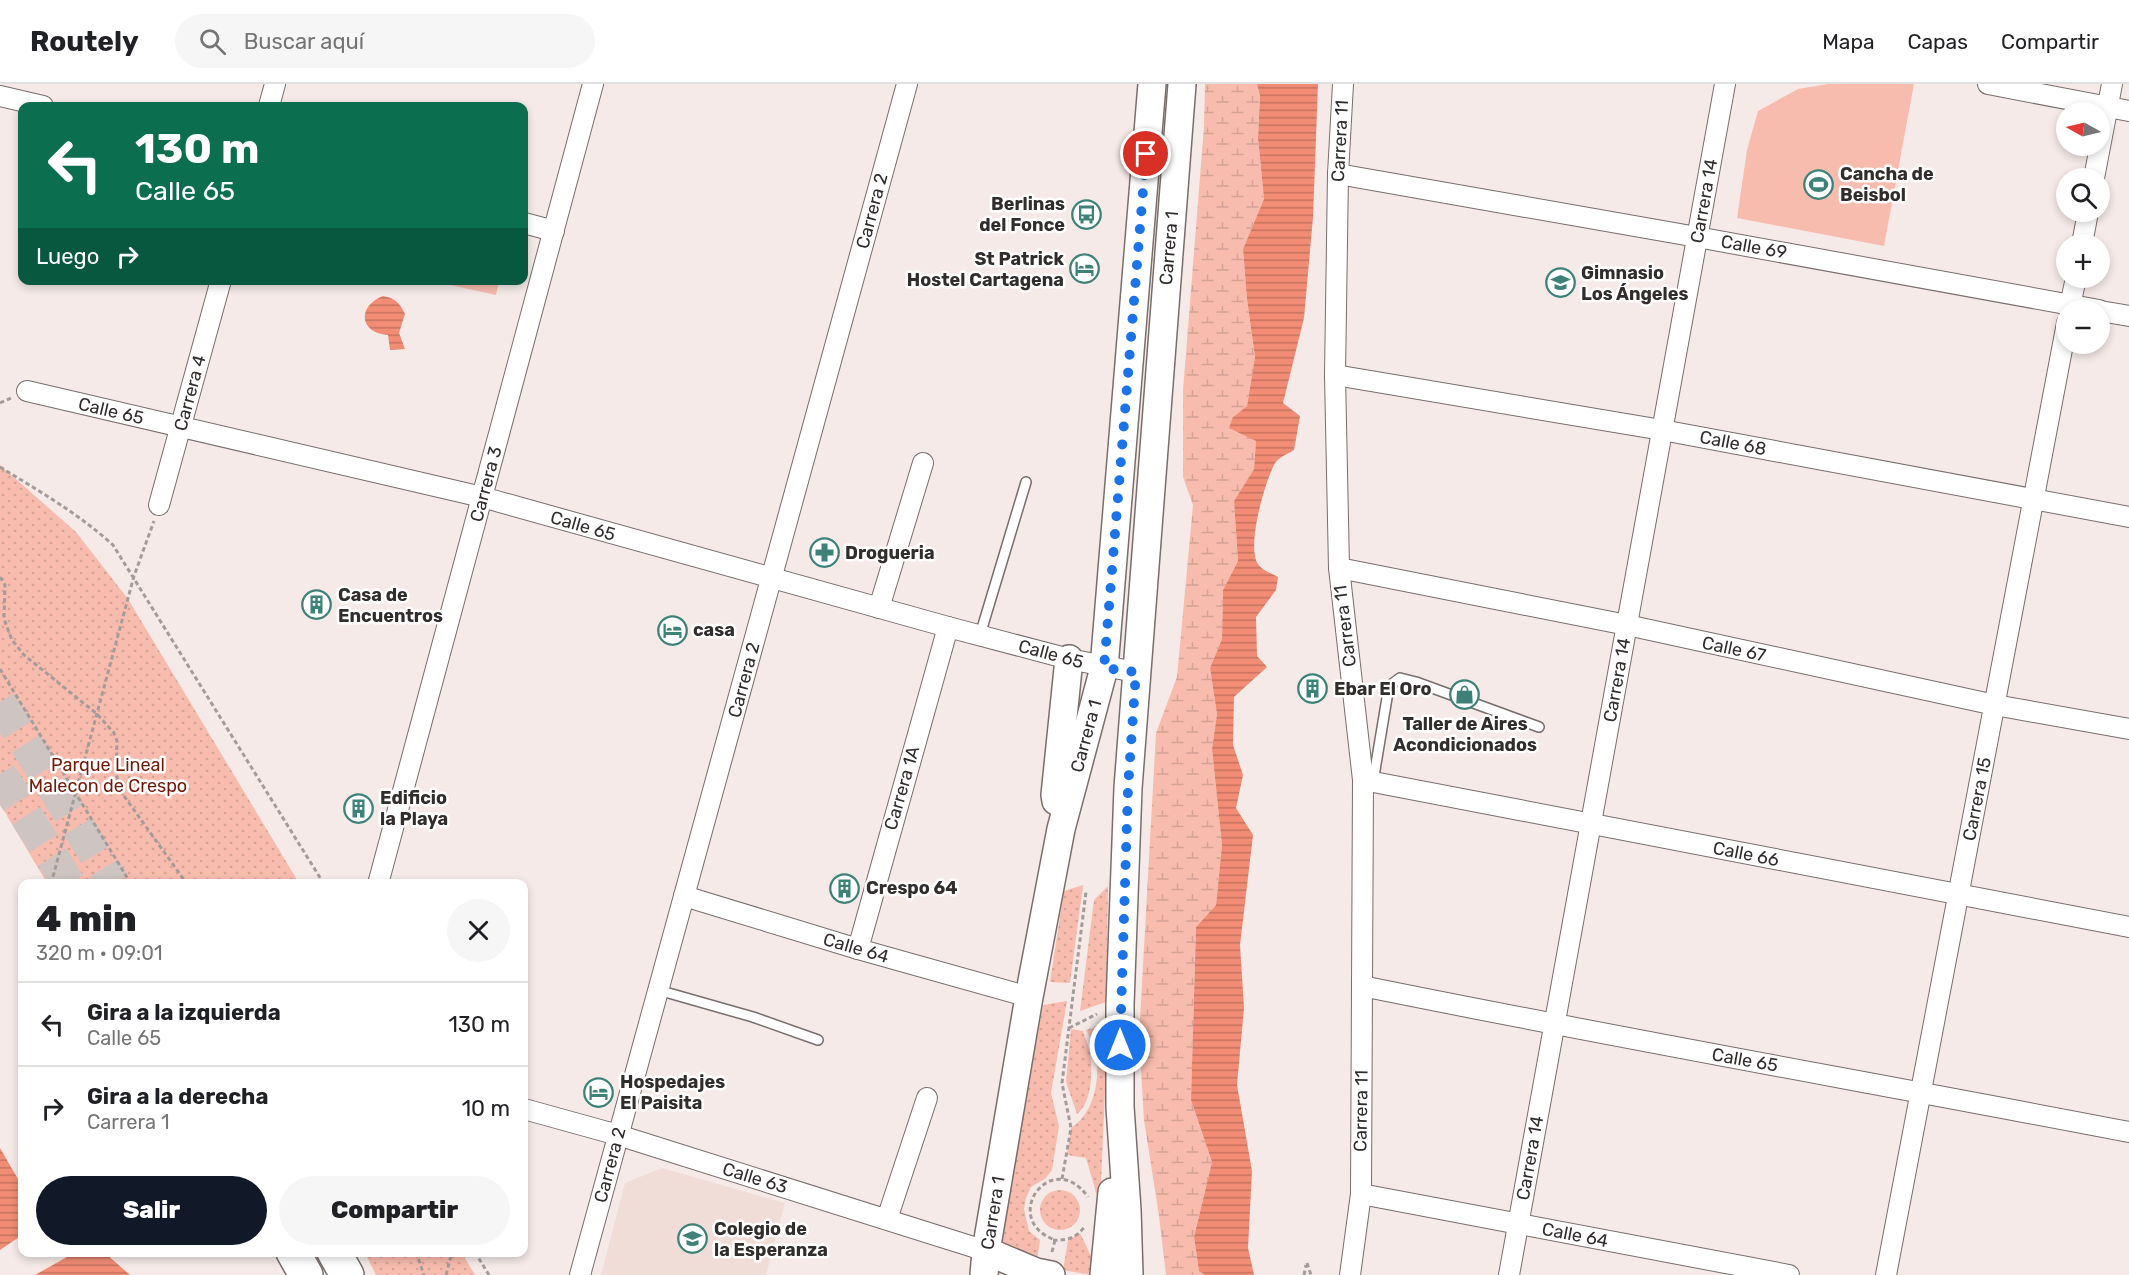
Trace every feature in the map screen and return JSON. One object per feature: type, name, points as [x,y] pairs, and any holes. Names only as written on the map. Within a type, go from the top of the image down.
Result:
[{"type":"highway","points":[[296,1257],[306,1275]]},
{"type":"highway","points":[[337,1257],[347,1275]]},
{"type":"main road","name":"Carrera 1","points":[[985,1263],[1029,997],[1061,829],[1104,668],[1152,84]]},
{"type":"main road","name":"Carrera 1","points":[[1129,1275],[1120,1107],[1120,1004],[1128,788],[1182,84]]},
{"type":"main road","points":[[1061,829],[1055,795],[1069,659]]},
{"type":"main road","points":[[1104,1275],[1120,1107]]},
{"type":"main road","points":[[985,1263],[1037,1274]]},
{"type":"street","points":[[270,102],[275,84]]},
{"type":"street","name":"Carrera 3","points":[[379,879],[593,84]]},
{"type":"street","name":"Carrera 2","points":[[580,1275],[907,84]]},
{"type":"street","name":"Carrera 11","points":[[1343,84],[1338,174],[1335,375],[1339,568],[1368,781],[1362,986],[1360,1194],[1350,1275]]},
{"type":"street","name":"Carrera 14","points":[[1509,1275],[1725,84]]},
{"type":"street","points":[[1988,84],[2082,102]]},
{"type":"street","points":[[2109,102],[2112,84]]},
{"type":"street","points":[[0,96],[26,102]]},
{"type":"street","points":[[2110,107],[2129,111]]},
{"type":"street","name":"Calle 69","points":[[1338,174],[1697,237],[2056,310]]},
{"type":"street","points":[[528,224],[554,231]]},
{"type":"street","name":"Carrera 4","points":[[159,505],[220,285]]},
{"type":"street","name":"Calle 69","points":[[2110,313],[2129,316]]},
{"type":"street","name":"Carrera 15","points":[[1886,1275],[2061,354]]},
{"type":"street","name":"Calle 68","points":[[1335,375],[1662,430],[2129,517]]},
{"type":"street","name":"Calle 65","points":[[27,391],[482,497],[948,627],[1104,668],[1136,672]]},
{"type":"street","points":[[879,608],[923,463]]},
{"type":"street","name":"Calle 67","points":[[1339,568],[1627,625],[1995,705],[2129,729]]},
{"type":"street","name":"Carrera 1A","points":[[858,948],[948,627]]},
{"type":"street","name":"Calle 66","points":[[1368,781],[2129,927]]},
{"type":"street","name":"Calle 64","points":[[684,896],[1029,997]]},
{"type":"street","name":"Calle 65","points":[[1362,986],[1554,1025],[2129,1132]]},
{"type":"street","points":[[887,1219],[927,1098]]},
{"type":"street","name":"Calle 63","points":[[528,1109],[887,1219],[985,1263]]},
{"type":"street","name":"Calle 64","points":[[1360,1194],[1789,1275]]},
{"type":"lane","points":[[980,635],[1026,482]]},
{"type":"lane","points":[[1368,781],[1389,686],[1400,678],[1539,727]]},
{"type":"lane","points":[[658,990],[753,1017],[818,1040]]},
{"type":"path","points":[[0,466],[96,528],[113,544],[321,879]]},
{"type":"path","points":[[52,879],[134,576],[159,505]]},
{"type":"path","points":[[0,577],[5,585],[4,619],[12,640],[24,655],[97,714],[114,733],[117,741],[118,789],[183,879]]},
{"type":"path","points":[[0,669],[128,879]]},
{"type":"path","points":[[1062,1179],[1071,1128],[1062,1083],[1086,892]]},
{"type":"path","points":[[1069,1028],[1120,1004]]},
{"type":"path","points":[[1088,1197],[1082,1188],[1073,1182],[1062,1179],[1051,1180],[1034,1194],[1030,1205],[1030,1216],[1042,1235],[1054,1240],[1068,1240],[1080,1233],[1089,1221]]},
{"type":"path","points":[[418,1257],[424,1275]]},
{"type":"path","points":[[446,1275],[451,1257]]},
{"type":"path","points":[[479,1257],[489,1275]]},
{"type":"path","points":[[1304,1275],[1306,1263],[1311,1275]]},
{"type":"shaded area","points":[[1257,84],[1318,84],[1313,217],[1304,318],[1283,403],[1300,416],[1294,450],[1275,463],[1266,484],[1255,529],[1255,556],[1258,564],[1278,577],[1276,590],[1256,617],[1257,656],[1267,667],[1234,697],[1233,745],[1243,775],[1236,808],[1253,835],[1240,945],[1244,1008],[1237,1085],[1252,1171],[1248,1248],[1254,1275],[1205,1275],[1199,1271],[1194,1237],[1212,1162],[1191,1100],[1196,927],[1216,905],[1222,845],[1212,749],[1217,714],[1210,668],[1222,639],[1223,590],[1238,561],[1234,501],[1254,469],[1256,441],[1229,428],[1233,417],[1247,406],[1255,357],[1243,249],[1264,199],[1258,138],[1260,96]]},
{"type":"shaded area","points":[[383,296],[397,302],[405,314],[399,333],[405,349],[390,350],[388,335],[378,333],[367,324],[365,318],[369,306]]},
{"type":"shaded area","points":[[0,1148],[18,1179],[18,1238],[0,1250]]},
{"type":"shaded area","name":"Colegio de la Esperanza","points":[[662,1168],[785,1203],[766,1275],[601,1275],[625,1183]]},
{"type":"shaded area","points":[[67,1257],[110,1257],[130,1275],[35,1275]]},
{"type":"green space","points":[[1205,84],[1257,84],[1260,96],[1258,138],[1264,199],[1243,249],[1255,357],[1247,406],[1233,417],[1256,441],[1254,469],[1234,501],[1238,561],[1223,590],[1222,639],[1210,668],[1217,714],[1212,749],[1222,845],[1216,905],[1196,927],[1191,1100],[1212,1162],[1194,1237],[1199,1271],[1205,1275],[1166,1275],[1144,1120],[1139,1037],[1156,733],[1177,677],[1193,505],[1183,477],[1183,391],[1204,126]]},
{"type":"green space","name":"Cancha de Beisbol","points":[[1828,84],[1914,84],[1884,246],[1737,218],[1747,150],[1758,111],[1798,89]]},
{"type":"green space","points":[[450,285],[498,285],[496,295]]},
{"type":"green space","name":"Parque Lineal Malecon de Crespo","points":[[0,465],[76,532],[128,599],[297,879],[45,879],[0,804]]},
{"type":"green space","points":[[1083,885],[1070,983],[1050,982],[1064,891]]},
{"type":"green space","points":[[1108,886],[1106,1002],[1080,1011],[1094,900]]},
{"type":"green space","points":[[1067,1001],[1051,1093],[1059,1126],[1052,1170],[1046,1178],[1031,1187],[1024,1209],[1029,1231],[1040,1240],[1037,1261],[999,1252],[1043,1005]]},
{"type":"green space","points":[[1108,1022],[1100,1206],[1086,1158],[1067,1155],[1071,1128],[1089,1108],[1094,1096],[1097,1068],[1092,1041],[1086,1030]]},
{"type":"green space","points":[[1071,1029],[1083,1031],[1091,1061],[1091,1077],[1086,1102],[1077,1114],[1066,1082]]},
{"type":"green space","points":[[1060,1190],[1068,1191],[1074,1196],[1079,1202],[1079,1218],[1074,1224],[1068,1229],[1060,1230],[1052,1229],[1046,1224],[1041,1218],[1040,1210],[1041,1202],[1046,1196],[1052,1191]]},
{"type":"green space","points":[[1080,1233],[1091,1256],[1091,1275],[1063,1270],[1068,1240]]},
{"type":"green space","points":[[367,1257],[464,1257],[475,1275],[376,1275]]},
{"type":"tunnel","points":[[0,702],[111,879]]},
{"type":"tunnel","points":[[0,774],[66,879]]},
{"type":"place","name":"Cancha de Beisbol","points":[[1819,184]]},
{"type":"place","name":"Berlinas del Fonce","points":[[1086,214]]},
{"type":"place","name":"St Patrick Hostel Cartagena","points":[[1085,269]]},
{"type":"place","name":"Gimnasio Los Ángeles","points":[[1560,283]]},
{"type":"place","name":"Drogueria","points":[[824,553]]},
{"type":"place","name":"Casa de Encuentros","points":[[317,605]]},
{"type":"place","name":"casa","points":[[672,630]]},
{"type":"place","name":"Ebar El Oro","points":[[1313,689]]},
{"type":"place","name":"Taller de Aires Acondicionados","points":[[1465,695]]},
{"type":"place","name":"Edificio la Playa","points":[[359,808]]},
{"type":"place","name":"Crespo 64","points":[[845,888]]},
{"type":"place","name":"Hospedajes El Paisita","points":[[599,1092]]},
{"type":"place","name":"Colegio de la Esperanza","points":[[693,1239]]},
{"type":"route","points":[[1120,1045],[1128,788],[1136,672],[1104,668],[1146,154]]}]
